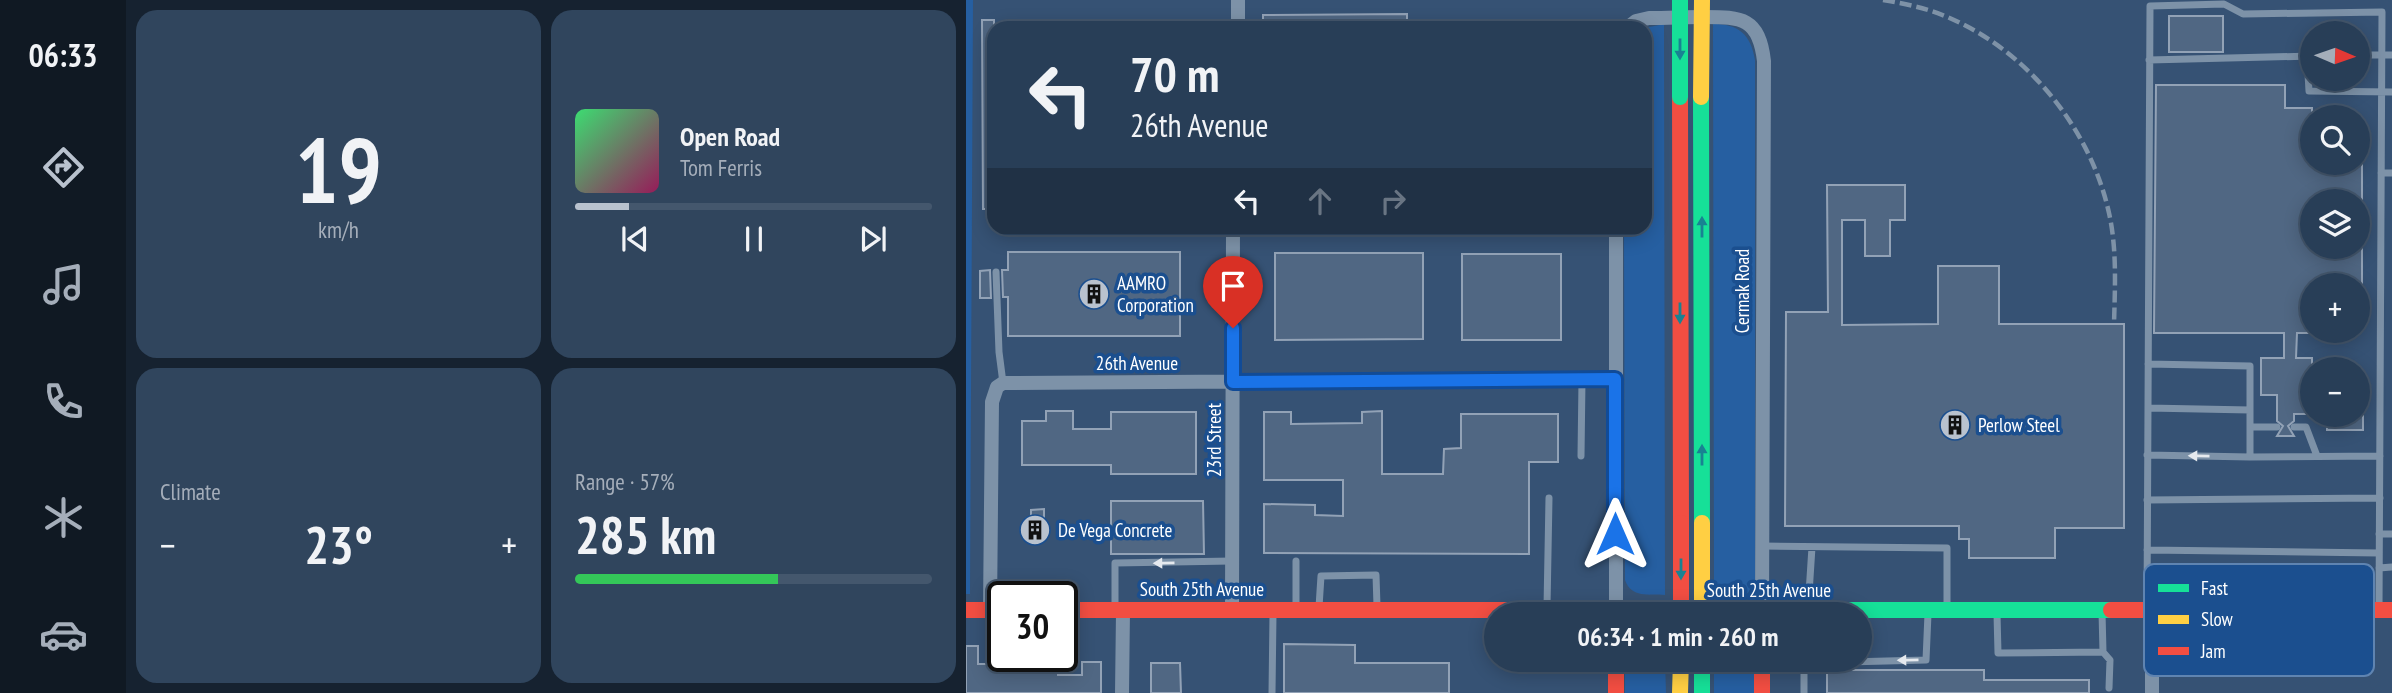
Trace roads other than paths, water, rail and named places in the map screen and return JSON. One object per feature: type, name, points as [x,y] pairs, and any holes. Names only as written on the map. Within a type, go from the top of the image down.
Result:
[{"type":"main road","points":[[1680,0],[1681,602]]},
{"type":"main road","name":"Cermak Road","points":[[1702,0],[1702,602]]},
{"type":"main road","name":"South 25th Avenue","points":[[1872,610],[2144,609]]},
{"type":"main road","points":[[966,610],[987,610]]},
{"type":"main road","name":"South 25th Avenue","points":[[1078,610],[1484,611]]},
{"type":"main road","points":[[1616,672],[1616,693]]},
{"type":"main road","points":[[1681,672],[1681,693]]},
{"type":"main road","points":[[1702,672],[1702,693]]},
{"type":"main road","points":[[1762,672],[1762,693]]},
{"type":"street","points":[[1238,0],[1238,21]]},
{"type":"street","name":"Cermak Road","points":[[1636,21],[1649,18],[1733,17],[1748,24],[1759,37],[1763,47],[1762,602]]},
{"type":"street","name":"23rd Street","points":[[1232,610],[1233,235]]},
{"type":"street","points":[[1616,235],[1616,602]]},
{"type":"street","name":"26th Avenue","points":[[1000,385],[1615,379]]},
{"type":"street","points":[[995,581],[992,402],[1000,385]]},
{"type":"street","points":[[1119,611],[1122,693]]},
{"type":"lane","points":[[2147,564],[2150,6],[2224,4],[2244,14],[2392,13]]},
{"type":"lane","points":[[2382,12],[2379,568],[2386,610]]},
{"type":"lane","points":[[2370,55],[2392,55]]},
{"type":"lane","points":[[2149,60],[2300,56]]},
{"type":"lane","points":[[2309,91],[2392,92]]},
{"type":"lane","points":[[2381,135],[2392,135]]},
{"type":"lane","points":[[2381,173],[2392,173]]},
{"type":"lane","points":[[996,272],[1000,385]]},
{"type":"lane","points":[[2148,365],[2250,366],[2250,457]]},
{"type":"lane","points":[[1581,456],[1582,380]]},
{"type":"lane","points":[[2148,408],[2250,410]]},
{"type":"lane","points":[[2250,427],[2277,427]]},
{"type":"lane","points":[[2294,427],[2306,427],[2317,456]]},
{"type":"lane","points":[[2147,455],[2380,456]]},
{"type":"lane","points":[[1547,602],[1549,498]]},
{"type":"lane","points":[[2147,500],[2379,498]]},
{"type":"lane","points":[[2379,534],[2392,534]]},
{"type":"lane","points":[[1762,546],[1947,548],[1947,610]]},
{"type":"lane","points":[[1809,602],[1812,547]]},
{"type":"lane","points":[[2147,550],[2379,552]]},
{"type":"lane","points":[[1119,611],[1115,563],[1233,561]]},
{"type":"lane","points":[[1296,561],[1296,610]]},
{"type":"lane","points":[[2379,568],[2392,567]]},
{"type":"lane","points":[[1319,610],[1321,576],[1376,575],[1377,610]]},
{"type":"lane","points":[[2102,609],[2103,652],[2110,660],[2109,688]]},
{"type":"lane","points":[[1272,693],[1273,610]]},
{"type":"lane","points":[[1872,661],[1926,660],[1929,610]]},
{"type":"lane","points":[[1997,610],[1998,653],[2103,652]]},
{"type":"lane","points":[[1804,672],[1804,693]]},
{"type":"railway","points":[[1883,0],[1937,13],[1982,35],[2008,53],[2054,99],[2088,153],[2109,213],[2114,254],[2114,324]]},
{"type":"place","name":"AAMRO Corporation","points":[[1094,294]]},
{"type":"place","name":"Perlow Steel","points":[[1955,425]]},
{"type":"place","name":"De Vega Concrete","points":[[1035,530]]}]
